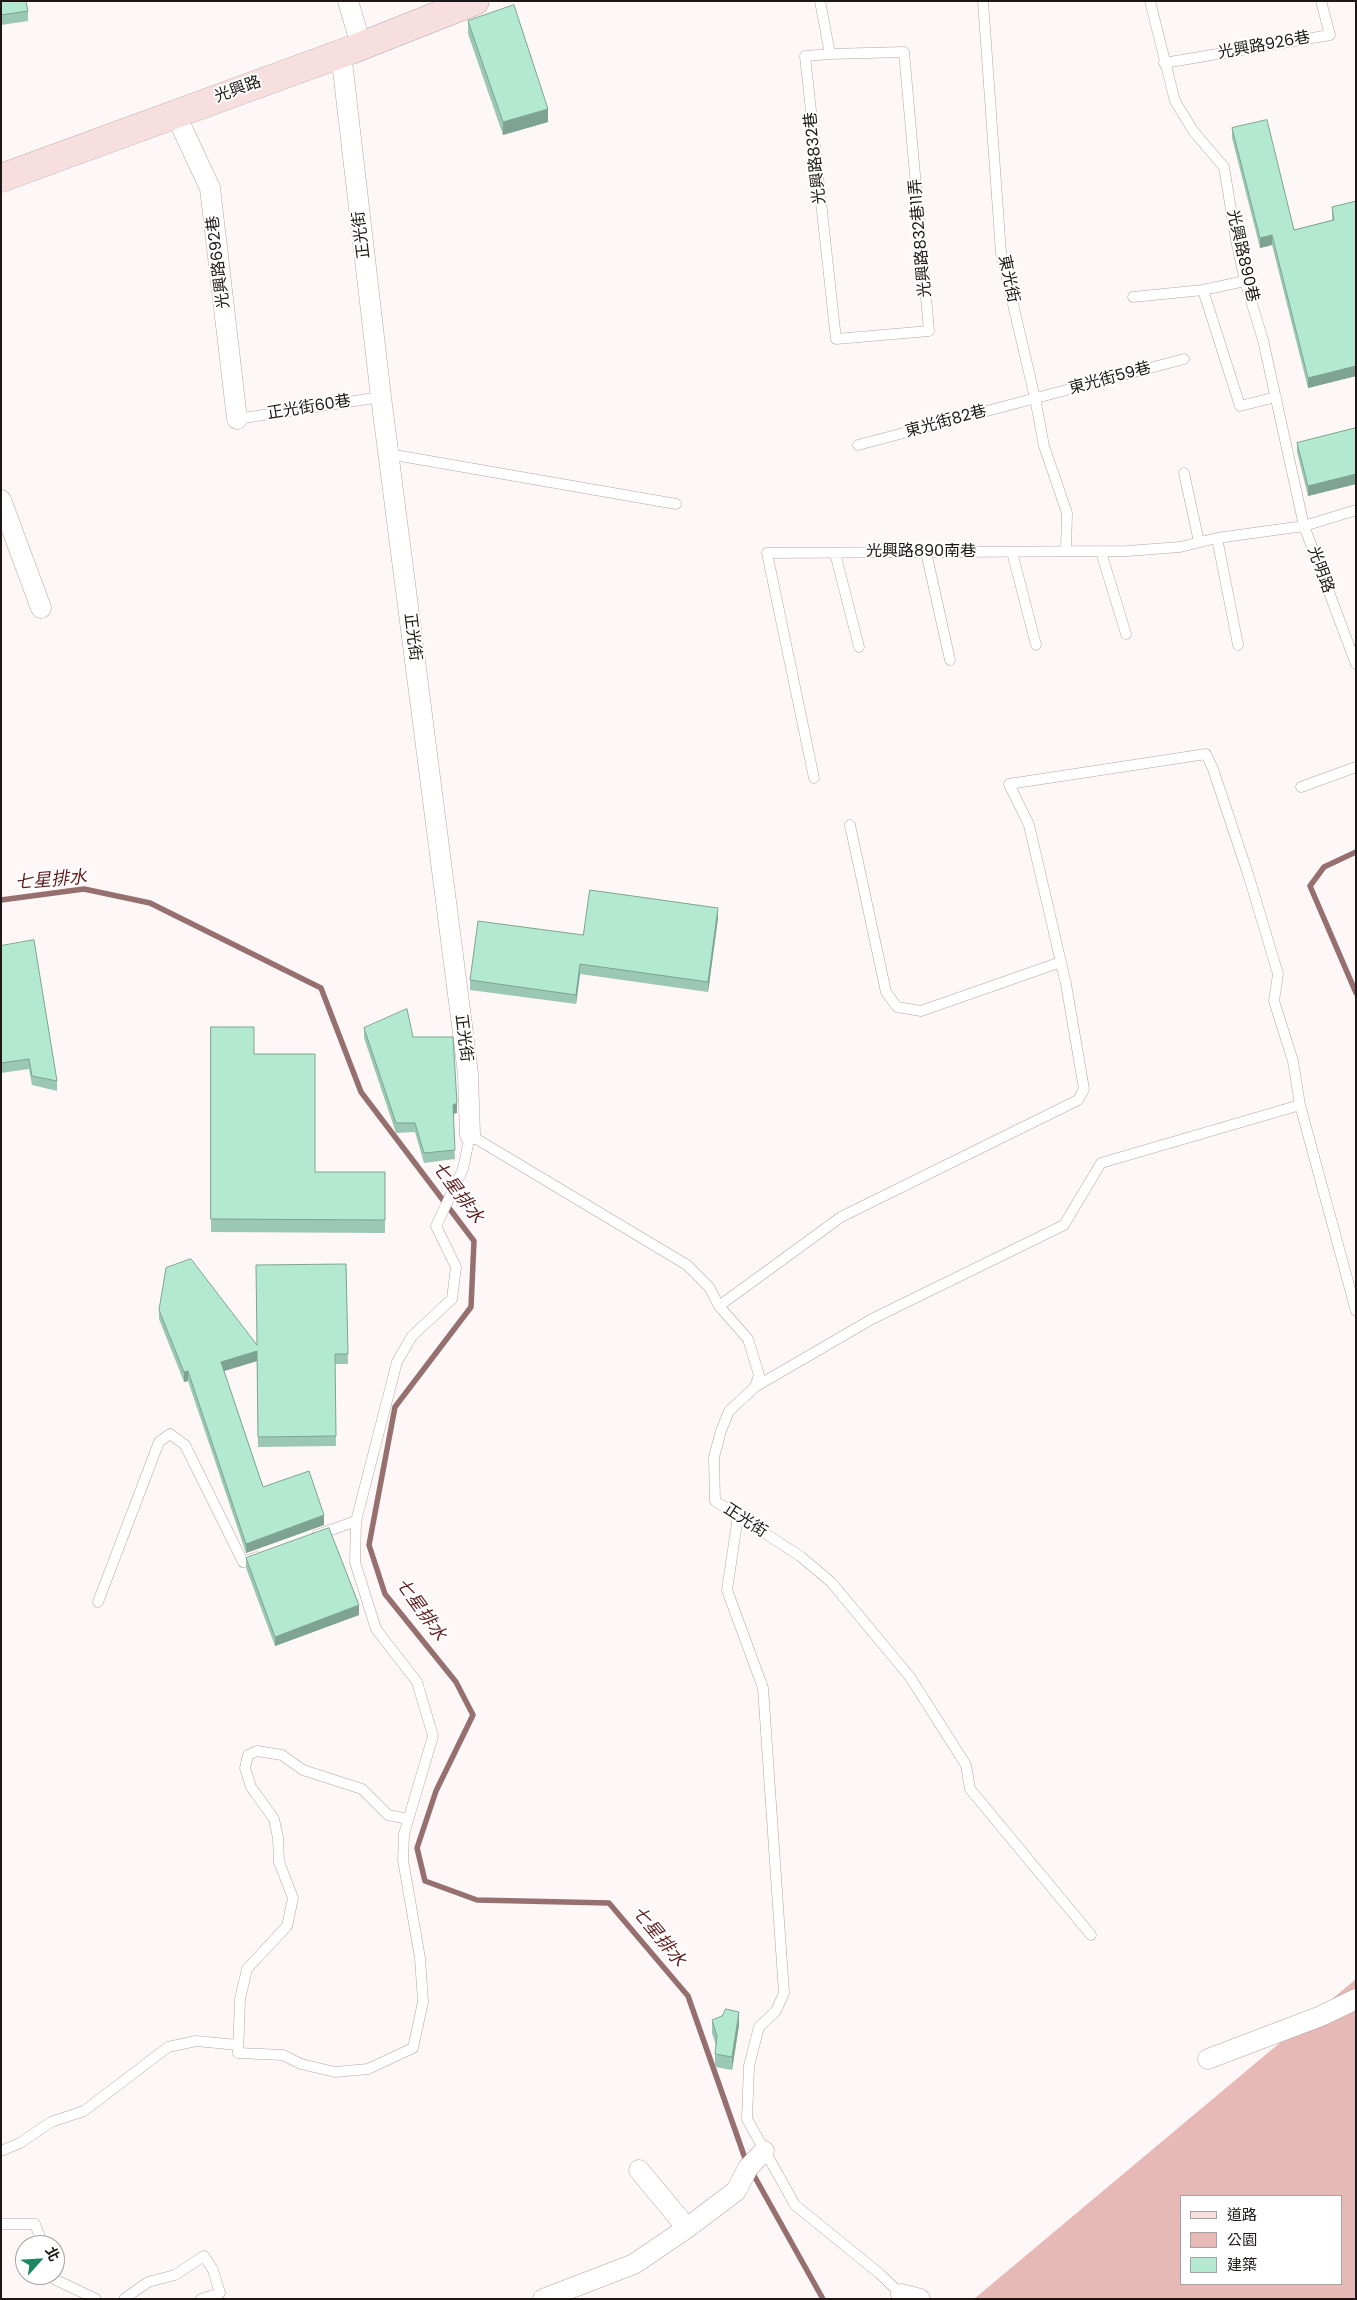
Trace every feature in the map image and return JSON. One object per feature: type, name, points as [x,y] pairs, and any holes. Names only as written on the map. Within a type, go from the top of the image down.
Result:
[{"type":"main road","name":"光興路","points":[[1,178],[351,49],[475,1]]},
{"type":"street","name":"正光街","points":[[348,1],[381,397],[466,1057],[470,1135]]},
{"type":"street","name":"光興路692巷","points":[[175,113],[210,188],[237,419]]},
{"type":"street","points":[[1,500],[41,608]]},
{"type":"street","points":[[1208,2060],[1322,2016],[1356,1999]]},
{"type":"street","points":[[542,2299],[634,2264],[687,2228],[736,2190],[748,2168],[764,2151]]},
{"type":"street","points":[[639,2170],[687,2228]]},
{"type":"lane","points":[[820,1],[830,54]]},
{"type":"lane","name":"東光街","points":[[983,1],[1001,253],[1035,398],[1044,446],[1066,513],[1066,551]]},
{"type":"lane","name":"光興路890巷","points":[[1150,1],[1175,101],[1194,132],[1224,167],[1236,240],[1263,340],[1304,526]]},
{"type":"lane","name":"光興路926巷","points":[[1164,63],[1330,35],[1321,1]]},
{"type":"lane","name":"光興路832巷11弄","points":[[830,54],[904,52],[929,331],[836,339]]},
{"type":"lane","name":"光興路832巷","points":[[830,54],[805,56],[836,339]]},
{"type":"lane","points":[[1133,297],[1203,290],[1246,281]]},
{"type":"lane","points":[[1203,290],[1240,406],[1276,396]]},
{"type":"lane","name":"東光街59巷","points":[[1035,398],[1184,359]]},
{"type":"lane","name":"正光街60巷","points":[[237,419],[381,397]]},
{"type":"lane","name":"東光街82巷","points":[[858,445],[1035,398]]},
{"type":"lane","points":[[389,454],[676,504]]},
{"type":"lane","points":[[1184,473],[1199,542]]},
{"type":"lane","name":"光明路","points":[[1356,510],[1304,526],[1356,664]]},
{"type":"lane","name":"光興路890南巷","points":[[814,778],[767,553],[1101,552],[1180,547],[1217,538],[1304,526]]},
{"type":"lane","points":[[1217,538],[1238,645]]},
{"type":"lane","points":[[926,552],[950,660]]},
{"type":"lane","points":[[1012,552],[1036,645]]},
{"type":"lane","points":[[1101,552],[1126,634]]},
{"type":"lane","points":[[835,553],[859,647]]},
{"type":"lane","points":[[720,1306],[841,1217],[1078,1100],[1084,1089],[1061,962],[1029,825],[1009,784],[1206,754],[1213,769],[1249,877],[1278,974],[1274,1001],[1293,1061],[1300,1105],[1356,1311]]},
{"type":"lane","points":[[1300,787],[1356,767]]},
{"type":"lane","points":[[850,825],[886,992],[897,1007],[921,1011],[1061,962]]},
{"type":"lane","points":[[755,1387],[872,1319],[1064,1225],[1101,1163],[1300,1105]]},
{"type":"lane","points":[[408,1819],[388,1814],[362,1789],[303,1770],[282,1755],[257,1751],[248,1755],[245,1768],[248,1778],[251,1787],[274,1819],[278,1838],[278,1862],[293,1898],[287,1926],[246,1969],[240,1998],[238,2053],[283,2055],[301,2064],[335,2072],[368,2068],[414,2048],[423,2002],[420,1958],[403,1860],[404,1834],[432,1736],[418,1682],[376,1629],[355,1562],[356,1521],[397,1362],[412,1336],[452,1298],[456,1266],[436,1226],[463,1169],[470,1135],[687,1265],[709,1287],[720,1306],[748,1339],[759,1375],[755,1387]]},
{"type":"lane","name":"正光街","points":[[755,1387],[730,1411],[721,1431],[714,1457],[715,1501],[800,1556],[832,1582],[910,1677],[966,1765],[970,1789],[1091,1934]]},
{"type":"lane","points":[[98,1602],[159,1442],[170,1434],[185,1445],[243,1562],[272,1552]]},
{"type":"lane","points":[[738,1516],[727,1590],[762,1688],[784,1993],[776,2011],[758,2028],[749,2066],[747,2119],[796,2205],[908,2297]]},
{"type":"lane","points":[[309,1538],[356,1521]]},
{"type":"lane","points":[[1,2151],[20,2143],[51,2122],[84,2111],[168,2047],[196,2042],[238,2045]]},
{"type":"lane","points":[[1,2224],[35,2224],[39,2235]]},
{"type":"lane","points":[[124,2299],[148,2282],[175,2275],[204,2256],[213,2270],[220,2293],[201,2299]]},
{"type":"lane","points":[[65,2284],[96,2299]]},
{"type":"green space","points":[[1356,1979],[1356,2299],[974,2299]]},
{"type":"building","points":[[1,1],[26,1],[28,11],[1,15]]},
{"type":"building","points":[[514,5],[548,109],[503,122],[468,21]]},
{"type":"building","points":[[1267,120],[1294,230],[1334,220],[1332,207],[1356,201],[1356,366],[1308,378],[1272,235],[1260,238],[1232,128]]},
{"type":"building","points":[[1356,428],[1356,474],[1308,486],[1297,443]]},
{"type":"building","points":[[590,890],[718,908],[708,982],[580,964],[576,995],[470,980],[478,921],[583,935]]},
{"type":"building","points":[[34,940],[57,1081],[32,1076],[29,1059],[1,1063],[1,946]]},
{"type":"building","points":[[407,1009],[413,1037],[453,1037],[457,1103],[453,1105],[455,1150],[424,1153],[415,1123],[396,1123],[364,1028]]},
{"type":"building","points":[[211,1027],[254,1027],[254,1054],[315,1054],[315,1172],[385,1172],[385,1220],[211,1219]]},
{"type":"building","points":[[191,1259],[257,1345],[256,1265],[346,1264],[348,1354],[335,1354],[336,1436],[258,1437],[257,1351],[221,1362],[263,1487],[309,1471],[324,1515],[246,1544],[188,1371],[184,1372],[159,1310],[166,1268]]},
{"type":"building","points":[[329,1528],[359,1605],[275,1637],[246,1558]]},
{"type":"building","points":[[726,2009],[739,2012],[732,2057],[715,2054],[717,2036],[712,2020],[722,2016]]},
{"type":"waterway","points":[[1356,852],[1324,867],[1310,886],[1356,993]]},
{"type":"waterway","name":"七星排水","points":[[1,900],[84,889],[150,903],[321,988],[361,1092],[474,1241],[471,1307],[395,1407],[369,1545],[385,1594],[456,1682],[473,1715],[436,1791],[417,1848],[425,1881],[477,1900],[609,1903],[688,1996],[747,2164]]},
{"type":"waterway","name":"七星排水","points":[[752,2172],[823,2299]]}]
